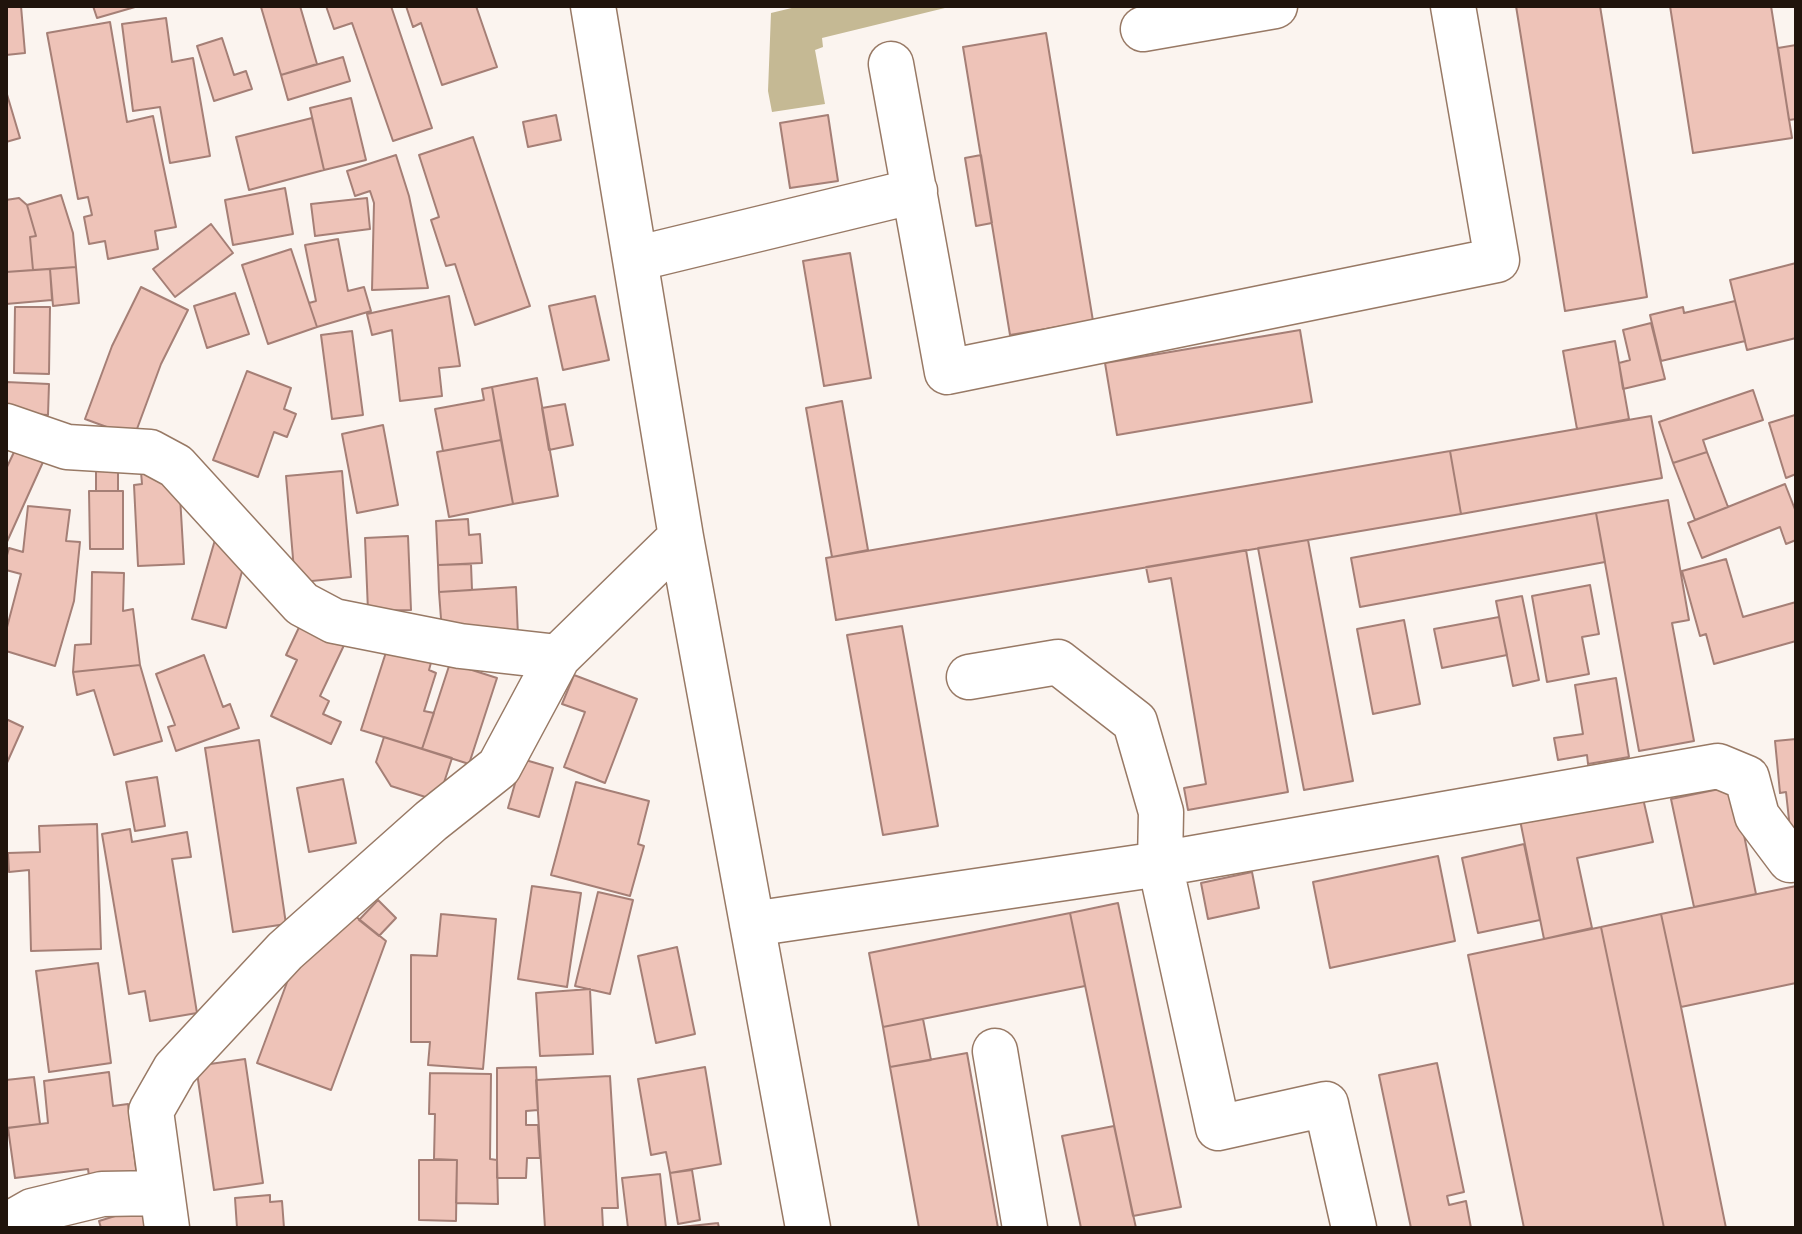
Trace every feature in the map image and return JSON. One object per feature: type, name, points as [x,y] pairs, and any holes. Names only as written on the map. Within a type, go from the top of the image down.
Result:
[{"type":"street","points":[[593,6],[681,537],[808,1228]]},
{"type":"street","points":[[1143,29],[1275,6]]},
{"type":"street","points":[[891,64],[947,372],[1497,260],[1453,6]]},
{"type":"street","points":[[635,259],[915,191]]},
{"type":"street","points":[[6,426],[67,447],[150,452],[176,466],[302,604],[334,621],[460,646],[558,657]]},
{"type":"street","points":[[6,1226],[32,1211],[102,1194],[164,1210],[151,1111],[175,1069],[285,951],[431,821],[499,767],[558,657],[681,537]]},
{"type":"street","points":[[969,677],[1058,662],[1135,722],[1161,812],[1160,864],[1218,1128],[1326,1104],[1354,1228]]},
{"type":"street","points":[[752,924],[1160,864],[1718,766],[1747,778],[1757,816],[1790,860],[1796,859]]},
{"type":"street","points":[[995,1051],[1025,1228]]},
{"type":"shaded area","points":[[800,6],[949,7],[822,38],[823,47],[815,50],[825,104],[772,112],[768,91],[771,13]]},
{"type":"building","points":[[6,6],[21,6],[25,53],[6,55]]},
{"type":"building","points":[[93,6],[134,6],[135,7],[97,18]]},
{"type":"building","points":[[300,6],[317,64],[281,75],[261,7]]},
{"type":"building","points":[[326,6],[391,6],[432,128],[393,141],[352,23],[334,29]]},
{"type":"building","points":[[406,6],[476,6],[497,67],[442,85],[421,23],[413,27]]},
{"type":"building","points":[[1516,6],[1600,6],[1647,297],[1565,311]]},
{"type":"building","points":[[1670,6],[1771,6],[1792,138],[1693,153]]},
{"type":"building","points":[[166,18],[172,62],[193,58],[210,156],[170,163],[160,107],[133,111],[122,24]]},
{"type":"building","points":[[110,22],[127,122],[153,116],[176,227],[155,231],[158,249],[108,259],[105,241],[89,244],[84,217],[92,215],[88,197],[78,199],[47,33]]},
{"type":"building","points":[[1046,33],[1093,321],[1010,335],[963,47]]},
{"type":"building","points":[[222,38],[234,75],[246,71],[252,89],[214,101],[197,46]]},
{"type":"building","points":[[1796,45],[1796,119],[1789,120],[1778,48]]},
{"type":"building","points":[[343,57],[350,81],[288,100],[281,75]]},
{"type":"building","points":[[6,91],[20,138],[6,142]]},
{"type":"building","points":[[351,98],[366,160],[324,170],[310,108]]},
{"type":"building","points":[[556,115],[561,140],[528,147],[523,122]]},
{"type":"building","points":[[828,115],[838,181],[790,188],[780,123]]},
{"type":"building","points":[[312,118],[324,170],[249,190],[236,137]]},
{"type":"building","points":[[473,137],[530,306],[475,325],[455,264],[446,266],[431,220],[439,217],[419,155]]},
{"type":"building","points":[[396,155],[409,196],[428,288],[372,290],[374,203],[370,191],[355,196],[347,171]]},
{"type":"building","points":[[981,155],[992,223],[976,226],[965,158]]},
{"type":"building","points":[[285,188],[293,234],[233,245],[225,200]]},
{"type":"building","points":[[61,195],[73,233],[76,267],[33,270],[30,237],[36,236],[27,205]]},
{"type":"building","points":[[19,198],[27,205],[36,236],[30,237],[33,270],[6,272],[6,200]]},
{"type":"building","points":[[367,198],[370,229],[315,236],[311,204]]},
{"type":"building","points":[[211,224],[233,253],[175,297],[153,269]]},
{"type":"building","points":[[338,239],[348,291],[364,287],[371,311],[317,327],[309,303],[316,301],[305,245]]},
{"type":"building","points":[[291,249],[317,327],[268,344],[242,265]]},
{"type":"building","points":[[850,253],[871,378],[824,386],[803,261]]},
{"type":"building","points":[[1796,263],[1796,338],[1747,350],[1730,280]]},
{"type":"building","points":[[76,267],[79,303],[53,306],[50,269]]},
{"type":"building","points":[[50,269],[52,300],[6,304],[6,272]]},
{"type":"building","points":[[141,287],[188,310],[161,364],[134,437],[85,419],[112,346]]},
{"type":"building","points":[[235,293],[249,334],[207,348],[194,306]]},
{"type":"building","points":[[449,296],[460,366],[439,368],[442,396],[400,401],[392,330],[372,335],[367,314]]},
{"type":"building","points":[[595,296],[609,360],[563,370],[549,306]]},
{"type":"building","points":[[1735,301],[1745,341],[1661,361],[1650,315],[1683,307],[1684,313]]},
{"type":"building","points":[[15,307],[50,307],[49,374],[14,373]]},
{"type":"building","points":[[1651,323],[1665,379],[1623,389],[1619,363],[1630,360],[1623,330]]},
{"type":"building","points":[[1300,330],[1312,402],[1117,435],[1105,363]]},
{"type":"building","points":[[352,331],[363,415],[332,419],[321,335]]},
{"type":"building","points":[[1615,341],[1629,419],[1577,429],[1563,351]]},
{"type":"building","points":[[247,371],[291,388],[284,409],[296,414],[287,437],[274,432],[258,477],[213,460]]},
{"type":"building","points":[[537,378],[558,496],[513,504],[492,387]]},
{"type":"building","points":[[6,382],[49,384],[48,415],[6,413]]},
{"type":"building","points":[[492,387],[501,440],[443,451],[435,409],[484,400],[482,389]]},
{"type":"building","points":[[1753,390],[1763,420],[1703,440],[1707,452],[1673,463],[1659,422]]},
{"type":"building","points":[[842,401],[868,550],[832,557],[806,408]]},
{"type":"building","points":[[565,404],[573,445],[549,450],[542,408]]},
{"type":"building","points":[[1795,415],[1796,474],[1786,478],[1769,423]]},
{"type":"building","points":[[1651,416],[1662,478],[1461,514],[1450,451]]},
{"type":"building","points":[[383,425],[398,505],[357,513],[342,434]]},
{"type":"building","points":[[501,440],[513,504],[449,517],[437,452]]},
{"type":"building","points":[[15,450],[43,462],[6,544],[6,469]]},
{"type":"building","points":[[1450,451],[1461,514],[836,620],[826,558]]},
{"type":"building","points":[[1707,452],[1728,507],[1695,520],[1673,463]]},
{"type":"building","points":[[96,469],[118,469],[118,491],[96,491]]},
{"type":"building","points":[[342,471],[351,577],[302,582],[301,570],[294,570],[286,476]]},
{"type":"building","points":[[141,472],[179,479],[184,564],[138,566],[134,485],[142,484]]},
{"type":"building","points":[[1785,484],[1796,512],[1796,540],[1786,544],[1780,527],[1702,558],[1688,523]]},
{"type":"building","points":[[89,491],[123,491],[123,549],[90,549]]},
{"type":"building","points":[[1668,500],[1689,620],[1672,623],[1694,741],[1639,751],[1596,513]]},
{"type":"building","points":[[28,506],[70,510],[66,541],[80,542],[74,601],[55,666],[6,651],[6,631],[21,574],[6,570],[6,559],[9,548],[23,552]]},
{"type":"building","points":[[1596,513],[1605,562],[1360,607],[1351,558]]},
{"type":"building","points":[[468,519],[469,535],[480,534],[482,563],[438,565],[436,521]]},
{"type":"building","points":[[217,533],[245,561],[226,628],[192,619]]},
{"type":"building","points":[[408,536],[411,610],[368,611],[365,538]]},
{"type":"building","points":[[1308,540],[1353,781],[1304,790],[1258,548]]},
{"type":"building","points":[[1246,550],[1288,792],[1188,810],[1184,788],[1206,784],[1171,578],[1149,582],[1146,567]]},
{"type":"building","points":[[1726,559],[1743,617],[1796,602],[1796,641],[1714,664],[1706,634],[1700,636],[1682,571]]},
{"type":"building","points":[[471,564],[472,590],[439,592],[438,565]]},
{"type":"building","points":[[92,572],[124,573],[123,611],[133,609],[140,665],[73,672],[75,645],[91,644]]},
{"type":"building","points":[[1590,585],[1599,634],[1582,637],[1589,674],[1547,682],[1532,596]]},
{"type":"building","points":[[516,587],[518,636],[442,632],[439,592]]},
{"type":"building","points":[[1522,596],[1539,680],[1513,686],[1496,601]]},
{"type":"building","points":[[1499,617],[1507,655],[1442,668],[1434,629]]},
{"type":"building","points":[[1404,620],[1420,704],[1373,714],[1357,629]]},
{"type":"building","points":[[302,621],[346,641],[320,696],[329,701],[323,714],[341,722],[331,744],[271,716],[297,660],[286,655]]},
{"type":"building","points":[[902,626],[938,826],[883,835],[847,635]]},
{"type":"building","points":[[388,646],[432,659],[429,670],[436,673],[424,711],[434,713],[422,749],[361,730]]},
{"type":"building","points":[[204,655],[223,707],[230,704],[239,728],[176,751],[168,727],[175,725],[156,674]]},
{"type":"building","points":[[450,663],[497,678],[469,764],[422,749]]},
{"type":"building","points":[[140,665],[162,741],[114,755],[94,690],[77,695],[73,672]]},
{"type":"building","points":[[574,675],[637,699],[605,783],[564,767],[585,712],[562,704]]},
{"type":"building","points":[[1616,678],[1629,757],[1588,764],[1587,755],[1558,760],[1554,738],[1583,734],[1575,685]]},
{"type":"building","points":[[6,719],[23,727],[6,765]]},
{"type":"building","points":[[384,737],[452,758],[438,801],[391,786],[376,762]]},
{"type":"building","points":[[1796,739],[1796,829],[1790,829],[1786,792],[1780,793],[1775,741]]},
{"type":"building","points":[[259,740],[286,924],[233,932],[205,748]]},
{"type":"building","points":[[522,759],[553,768],[539,817],[508,808]]},
{"type":"building","points":[[157,777],[165,826],[135,831],[126,782]]},
{"type":"building","points":[[343,779],[356,843],[309,852],[297,788]]},
{"type":"building","points":[[576,782],[649,801],[638,844],[644,846],[630,896],[551,875]]},
{"type":"building","points":[[1734,786],[1756,894],[1694,907],[1671,799]]},
{"type":"building","points":[[1642,794],[1653,842],[1577,858],[1592,928],[1544,939],[1520,820]]},
{"type":"building","points":[[97,824],[101,949],[31,951],[29,870],[9,872],[8,853],[40,852],[39,826]]},
{"type":"building","points":[[130,829],[132,842],[187,832],[191,857],[172,859],[197,1013],[150,1021],[145,991],[129,994],[102,834]]},
{"type":"building","points":[[1524,844],[1540,920],[1478,933],[1462,858]]},
{"type":"building","points":[[1438,856],[1455,941],[1330,968],[1313,882]]},
{"type":"building","points":[[1252,872],[1259,908],[1208,919],[1201,883]]},
{"type":"building","points":[[532,886],[581,893],[567,987],[518,979]]},
{"type":"building","points":[[1796,886],[1796,983],[1681,1007],[1661,914]]},
{"type":"building","points":[[598,892],[633,900],[610,994],[575,986]]},
{"type":"building","points":[[378,900],[396,918],[379,936],[359,920]]},
{"type":"building","points":[[1118,903],[1181,1207],[1133,1216],[1070,913]]},
{"type":"building","points":[[349,911],[386,941],[331,1090],[257,1063],[289,977]]},
{"type":"building","points":[[1070,913],[1085,986],[883,1027],[869,953]]},
{"type":"building","points":[[441,914],[496,919],[483,1069],[428,1065],[430,1042],[411,1042],[411,955],[437,956]]},
{"type":"building","points":[[1661,914],[1726,1228],[1664,1228],[1601,927]]},
{"type":"building","points":[[1601,927],[1664,1228],[1524,1228],[1468,955]]},
{"type":"building","points":[[677,947],[695,1034],[656,1043],[638,956]]},
{"type":"building","points":[[98,963],[111,1063],[49,1072],[36,971]]},
{"type":"building","points":[[590,989],[593,1054],[540,1056],[536,993]]},
{"type":"building","points":[[923,1019],[931,1060],[890,1067],[883,1027]]},
{"type":"building","points":[[967,1053],[998,1228],[919,1228],[890,1067]]},
{"type":"building","points":[[245,1059],[263,1183],[214,1190],[196,1066]]},
{"type":"building","points":[[1437,1063],[1464,1192],[1447,1196],[1449,1205],[1466,1201],[1471,1228],[1411,1228],[1379,1075]]},
{"type":"building","points":[[536,1067],[538,1110],[526,1111],[526,1125],[538,1125],[540,1158],[527,1158],[526,1178],[497,1178],[497,1068]]},
{"type":"building","points":[[705,1067],[721,1164],[670,1173],[666,1152],[651,1155],[638,1079]]},
{"type":"building","points":[[109,1072],[113,1106],[128,1104],[137,1177],[90,1183],[88,1169],[15,1178],[8,1128],[48,1123],[44,1081]]},
{"type":"building","points":[[430,1073],[491,1074],[490,1159],[497,1160],[498,1204],[456,1203],[457,1160],[434,1159],[435,1114],[429,1114]]},
{"type":"building","points":[[610,1076],[618,1208],[602,1208],[603,1228],[545,1228],[536,1080]]},
{"type":"building","points":[[34,1077],[40,1124],[6,1128],[6,1080]]},
{"type":"building","points":[[1114,1126],[1136,1228],[1081,1228],[1062,1136]]},
{"type":"building","points":[[419,1160],[457,1160],[456,1221],[419,1220]]},
{"type":"building","points":[[692,1170],[700,1220],[678,1224],[670,1173]]},
{"type":"building","points":[[660,1174],[666,1228],[628,1228],[622,1178]]},
{"type":"building","points":[[270,1195],[270,1202],[282,1201],[284,1228],[237,1228],[235,1198]]},
{"type":"building","points":[[144,1207],[151,1228],[101,1228],[99,1221]]},
{"type":"building","points":[[718,1223],[719,1228],[672,1228]]}]
